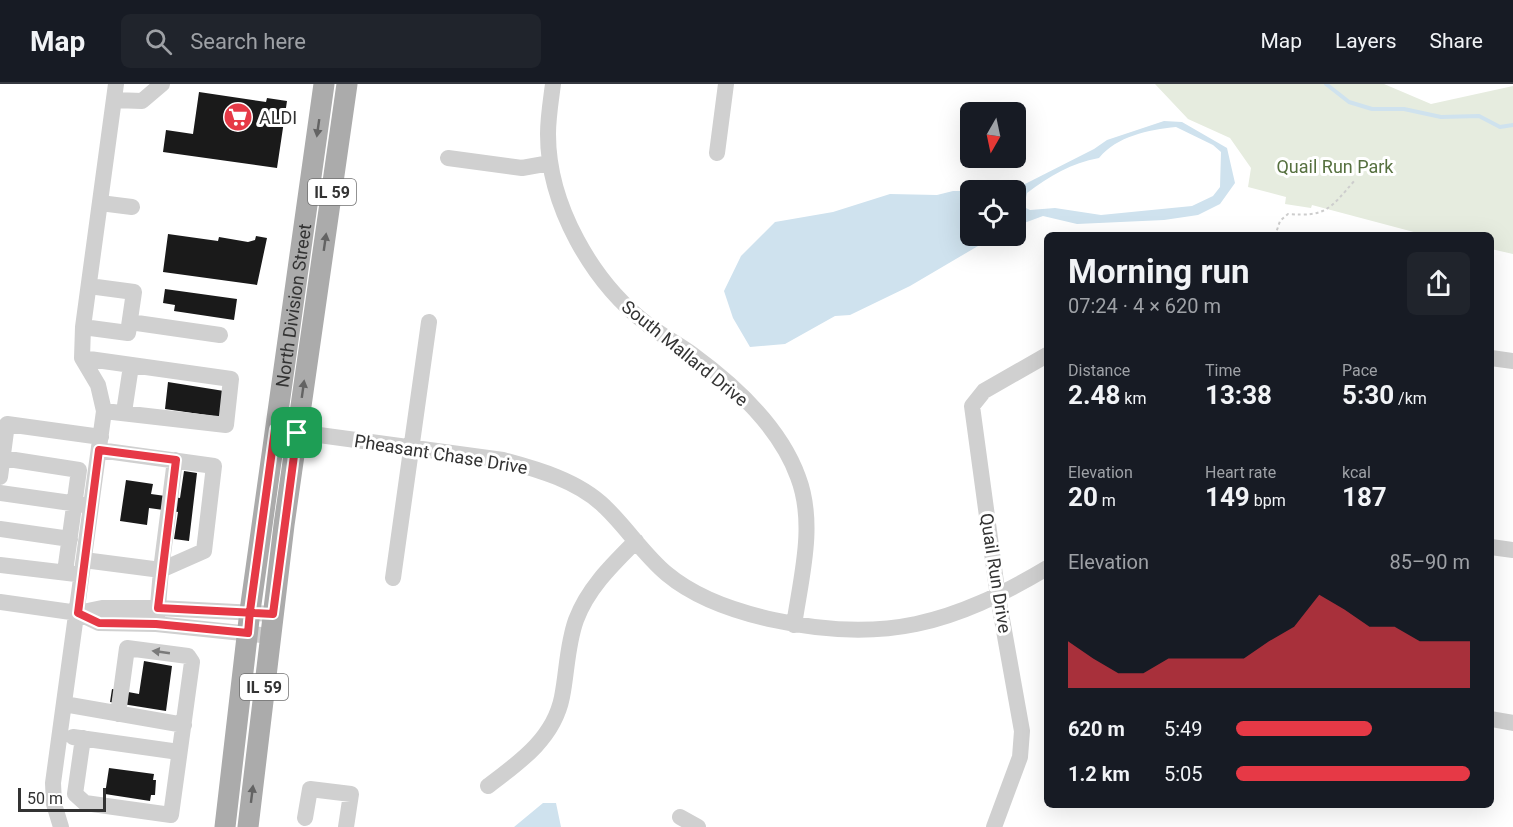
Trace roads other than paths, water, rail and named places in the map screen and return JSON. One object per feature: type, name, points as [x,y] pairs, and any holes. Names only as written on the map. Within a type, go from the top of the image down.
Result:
[{"type":"main road","name":"North Division Street","points":[[248,633],[324,84]]},
{"type":"main road","name":"North Division Street","points":[[273,614],[347,84]]},
{"type":"main road","name":"IL 59","points":[[248,827],[273,614]]},
{"type":"main road","name":"IL 59","points":[[225,827],[248,633]]},
{"type":"street","points":[[61,827],[54,804],[53,783],[104,411],[98,385],[82,358],[88,286],[115,92],[142,101],[162,84]]},
{"type":"street","name":"South Mallard Drive","points":[[553,84],[548,133],[550,163],[567,218],[586,257],[612,293],[648,325],[721,377],[751,406],[777,438],[799,477],[807,544],[794,624]]},
{"type":"street","points":[[717,153],[726,84]]},
{"type":"street","points":[[448,158],[522,168],[550,163]]},
{"type":"street","points":[[100,203],[132,207]]},
{"type":"street","points":[[83,327],[128,333],[134,292],[88,286]]},
{"type":"street","points":[[130,322],[220,335]]},
{"type":"street","points":[[393,578],[429,322]]},
{"type":"street","name":"Quail Run Drive","points":[[994,827],[1020,757],[1022,731],[998,597],[972,406],[984,391],[1044,357]]},
{"type":"street","points":[[82,358],[231,379],[225,425],[104,411]]},
{"type":"street","points":[[1494,358],[1513,361]]},
{"type":"street","points":[[124,412],[131,366]]},
{"type":"street","points":[[0,477],[4,424],[214,466],[204,552],[160,570],[83,567],[65,572],[0,565]]},
{"type":"street","name":"Pheasant Chase Drive","points":[[275,429],[503,460],[533,468],[567,483],[604,505],[667,574],[710,601],[750,615],[794,624],[842,631],[882,630],[919,624],[960,613],[998,597],[1044,570]]},
{"type":"street","points":[[2,459],[79,470],[65,572]]},
{"type":"street","points":[[157,616],[160,570],[176,460]]},
{"type":"street","points":[[0,493],[92,506]]},
{"type":"street","points":[[0,529],[70,539]]},
{"type":"street","points":[[488,786],[527,757],[551,728],[562,699],[576,620],[599,579],[636,540]]},
{"type":"street","points":[[1494,547],[1513,550]]},
{"type":"street","points":[[0,602],[78,613],[102,608],[270,636]]},
{"type":"street","points":[[157,616],[250,611],[273,614]]},
{"type":"street","points":[[83,738],[75,794],[78,800],[170,821],[192,662],[188,656],[127,648],[118,714]]},
{"type":"street","points":[[64,704],[184,725]]},
{"type":"street","points":[[1494,720],[1513,723]]},
{"type":"street","points":[[60,735],[179,752]]},
{"type":"street","points":[[305,819],[310,789],[351,794],[346,827]]},
{"type":"street","points":[[680,817],[698,827]]},
{"type":"water","points":[[1164,121],[1182,122],[1227,148],[1235,183],[1220,204],[1198,215],[1164,220],[1077,224],[1043,216],[1026,222],[1026,208],[1030,210],[1055,208],[1101,215],[1192,206],[1213,196],[1220,187],[1221,152],[1213,145],[1176,127],[1124,139],[1106,150],[1099,158],[1070,167],[1044,181],[1027,193],[1026,198],[1026,183],[1107,140]]},
{"type":"water","points":[[960,191],[960,246],[978,246],[910,286],[850,315],[835,316],[785,344],[750,347],[733,318],[724,291],[741,256],[775,222],[833,212],[890,194],[937,195]]},
{"type":"water","points":[[543,803],[556,803],[561,827],[514,827]]},
{"type":"waterway","points":[[1326,84],[1349,102],[1372,109],[1404,109],[1441,117],[1479,116],[1500,127],[1513,125]]},
{"type":"place","name":"ALDI","points":[[238,117]]},
{"type":"park label","name":"Quail Run Park","points":[[1335,166]]}]
